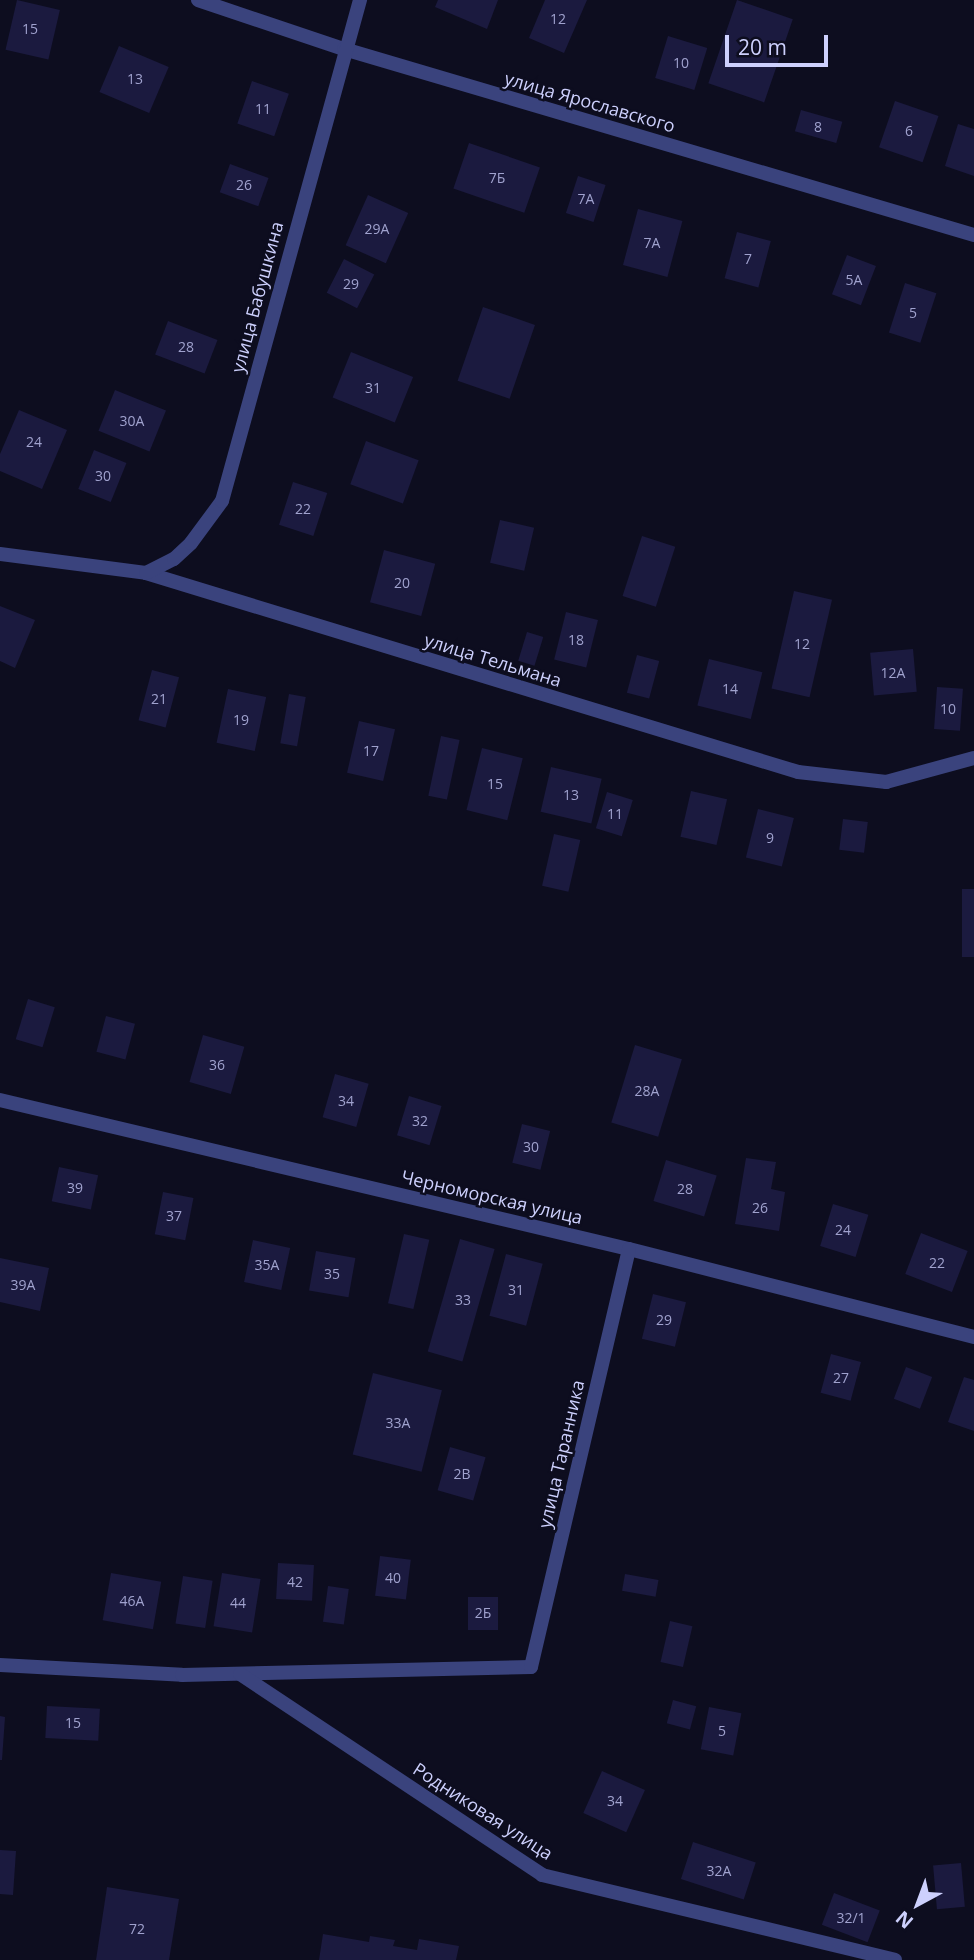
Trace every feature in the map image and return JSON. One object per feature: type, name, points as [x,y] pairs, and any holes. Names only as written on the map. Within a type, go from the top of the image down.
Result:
[{"type":"street","name":"улица Ярославского","points":[[198,0],[344,49],[974,235]]},
{"type":"street","name":"улица Бабушкина","points":[[146,573],[174,559],[191,543],[222,501],[344,49],[360,0]]},
{"type":"street","name":"улица Тельмана","points":[[0,554],[146,573],[798,772],[886,782],[974,758]]},
{"type":"street","name":"Черноморская улица","points":[[0,1100],[629,1249],[974,1337]]},
{"type":"street","name":"улица Таранника","points":[[240,1674],[531,1667],[629,1249]]},
{"type":"street","points":[[0,1665],[240,1674]]},
{"type":"street","name":"Родниковая улица","points":[[240,1674],[542,1875],[895,1960]]},
{"type":"building","points":[[17,0],[60,10],[48,60],[6,50]]},
{"type":"building","points":[[438,0],[498,0],[487,29],[435,7]]},
{"type":"building","points":[[545,0],[587,0],[564,53],[529,38]]},
{"type":"building","points":[[737,0],[793,19],[764,102],[708,83]]},
{"type":"building","points":[[668,36],[707,48],[694,90],[655,78]]},
{"type":"building","points":[[119,46],[169,67],[149,113],[99,92]]},
{"type":"building","points":[[252,81],[289,94],[274,136],[237,124]]},
{"type":"building","points":[[895,101],[938,116],[923,162],[879,147]]},
{"type":"building","points":[[801,110],[842,122],[836,143],[795,131]]},
{"type":"building","points":[[958,124],[974,129],[974,176],[945,166]]},
{"type":"building","points":[[469,143],[540,167],[524,213],[453,188]]},
{"type":"building","points":[[230,164],[269,178],[258,206],[220,192]]},
{"type":"building","points":[[578,176],[606,185],[594,222],[566,213]]},
{"type":"building","points":[[368,195],[408,213],[386,263],[346,245]]},
{"type":"building","points":[[638,209],[682,221],[667,277],[623,265]]},
{"type":"building","points":[[737,232],[771,241],[758,287],[725,278]]},
{"type":"building","points":[[847,255],[876,266],[861,305],[832,294]]},
{"type":"building","points":[[344,259],[374,274],[357,308],[327,293]]},
{"type":"building","points":[[905,283],[936,293],[920,343],[889,332]]},
{"type":"building","points":[[483,307],[535,325],[510,399],[458,381]]},
{"type":"building","points":[[168,321],[217,340],[205,374],[155,355]]},
{"type":"building","points":[[351,352],[413,377],[395,423],[333,397]]},
{"type":"building","points":[[115,390],[166,411],[150,451],[99,431]]},
{"type":"building","points":[[19,410],[67,430],[42,489],[0,471],[0,454]]},
{"type":"building","points":[[366,441],[419,460],[403,503],[350,484]]},
{"type":"building","points":[[94,450],[126,463],[111,502],[78,489]]},
{"type":"building","points":[[293,482],[327,493],[313,536],[279,525]]},
{"type":"building","points":[[500,520],[534,528],[524,571],[490,563]]},
{"type":"building","points":[[642,536],[675,547],[656,607],[623,596]]},
{"type":"building","points":[[384,550],[435,564],[421,616],[370,602]]},
{"type":"building","points":[[794,591],[832,600],[810,697],[772,688]]},
{"type":"building","points":[[0,606],[35,620],[15,668],[0,661]]},
{"type":"building","points":[[566,612],[598,620],[586,668],[554,660]]},
{"type":"building","points":[[527,632],[543,637],[534,666],[518,661]]},
{"type":"building","points":[[913,649],[917,692],[874,696],[870,653]]},
{"type":"building","points":[[637,655],[659,661],[649,699],[627,693]]},
{"type":"building","points":[[709,659],[762,672],[751,719],[697,706]]},
{"type":"building","points":[[152,670],[179,677],[166,727],[139,720]]},
{"type":"building","points":[[937,687],[963,689],[960,731],[934,729]]},
{"type":"building","points":[[228,689],[266,697],[255,751],[217,743]]},
{"type":"building","points":[[289,694],[306,697],[297,746],[280,743]]},
{"type":"building","points":[[359,721],[395,729],[383,781],[347,773]]},
{"type":"building","points":[[441,736],[460,740],[447,800],[428,796]]},
{"type":"building","points":[[482,748],[523,758],[507,820],[467,810]]},
{"type":"building","points":[[551,767],[602,779],[591,824],[541,812]]},
{"type":"building","points":[[691,791],[727,799],[716,845],[680,837]]},
{"type":"building","points":[[607,792],[633,800],[622,836],[596,828]]},
{"type":"building","points":[[758,809],[794,818],[782,866],[746,858]]},
{"type":"building","points":[[843,819],[868,822],[864,853],[839,850]]},
{"type":"building","points":[[554,834],[580,840],[568,892],[542,886]]},
{"type":"building","points":[[962,889],[974,889],[974,957],[962,957]]},
{"type":"building","points":[[28,999],[55,1007],[42,1047],[16,1039]]},
{"type":"building","points":[[106,1016],[135,1024],[125,1060],[96,1052]]},
{"type":"building","points":[[203,1035],[244,1047],[231,1094],[189,1082]]},
{"type":"building","points":[[635,1045],[682,1059],[658,1137],[611,1122]]},
{"type":"building","points":[[335,1074],[369,1084],[356,1127],[323,1117]]},
{"type":"building","points":[[409,1096],[442,1106],[430,1145],[397,1135]]},
{"type":"building","points":[[522,1124],[550,1131],[540,1170],[512,1163]]},
{"type":"building","points":[[746,1158],[776,1162],[771,1189],[785,1192],[779,1231],[735,1224]]},
{"type":"building","points":[[666,1160],[717,1175],[704,1217],[653,1201]]},
{"type":"building","points":[[59,1167],[98,1175],[91,1210],[52,1201]]},
{"type":"building","points":[[163,1192],[193,1198],[185,1240],[155,1234]]},
{"type":"building","points":[[833,1204],[868,1215],[856,1257],[820,1246]]},
{"type":"building","points":[[921,1233],[968,1251],[952,1292],[905,1274]]},
{"type":"building","points":[[404,1234],[429,1240],[413,1309],[388,1303]]},
{"type":"building","points":[[460,1239],[495,1249],[462,1361],[428,1351]]},
{"type":"building","points":[[253,1240],[290,1248],[281,1290],[244,1282]]},
{"type":"building","points":[[316,1251],[355,1258],[348,1297],[309,1290]]},
{"type":"building","points":[[506,1254],[543,1264],[526,1326],[489,1316]]},
{"type":"building","points":[[0,1258],[49,1268],[40,1311],[0,1302]]},
{"type":"building","points":[[653,1294],[686,1302],[675,1347],[642,1339]]},
{"type":"building","points":[[831,1354],[861,1362],[851,1401],[821,1393]]},
{"type":"building","points":[[906,1367],[932,1377],[920,1409],[894,1399]]},
{"type":"building","points":[[373,1373],[442,1390],[422,1472],[353,1455]]},
{"type":"building","points":[[964,1377],[974,1380],[974,1431],[948,1422]]},
{"type":"building","points":[[450,1447],[486,1457],[473,1500],[438,1490]]},
{"type":"building","points":[[380,1556],[411,1560],[406,1599],[375,1596]]},
{"type":"building","points":[[278,1563],[314,1565],[312,1601],[276,1599]]},
{"type":"building","points":[[111,1573],[161,1582],[153,1629],[103,1620]]},
{"type":"building","points":[[222,1573],[261,1579],[252,1632],[214,1626]]},
{"type":"building","points":[[625,1574],[658,1580],[656,1597],[622,1591]]},
{"type":"building","points":[[183,1576],[213,1581],[205,1628],[175,1623]]},
{"type":"building","points":[[328,1586],[349,1589],[344,1625],[323,1622]]},
{"type":"building","points":[[468,1597],[498,1597],[498,1630],[468,1630]]},
{"type":"building","points":[[670,1621],[692,1626],[683,1667],[661,1662]]},
{"type":"building","points":[[673,1700],[696,1706],[690,1729],[667,1723]]},
{"type":"building","points":[[47,1706],[100,1709],[98,1741],[45,1738]]},
{"type":"building","points":[[709,1707],[741,1713],[733,1756],[701,1749]]},
{"type":"building","points":[[0,1716],[5,1717],[2,1760],[0,1760]]},
{"type":"building","points":[[602,1771],[645,1790],[626,1832],[583,1813]]},
{"type":"building","points":[[693,1842],[756,1862],[744,1899],[681,1879]]},
{"type":"building","points":[[0,1850],[16,1851],[13,1895],[0,1894]]},
{"type":"building","points":[[961,1863],[965,1907],[937,1909],[933,1865]]},
{"type":"building","points":[[107,1887],[179,1899],[169,1960],[96,1960]]},
{"type":"building","points":[[834,1893],[880,1911],[868,1942],[822,1925]]},
{"type":"building","points":[[323,1934],[369,1942],[370,1936],[395,1940],[393,1946],[417,1950],[419,1939],[459,1946],[456,1960],[319,1960]]}]
